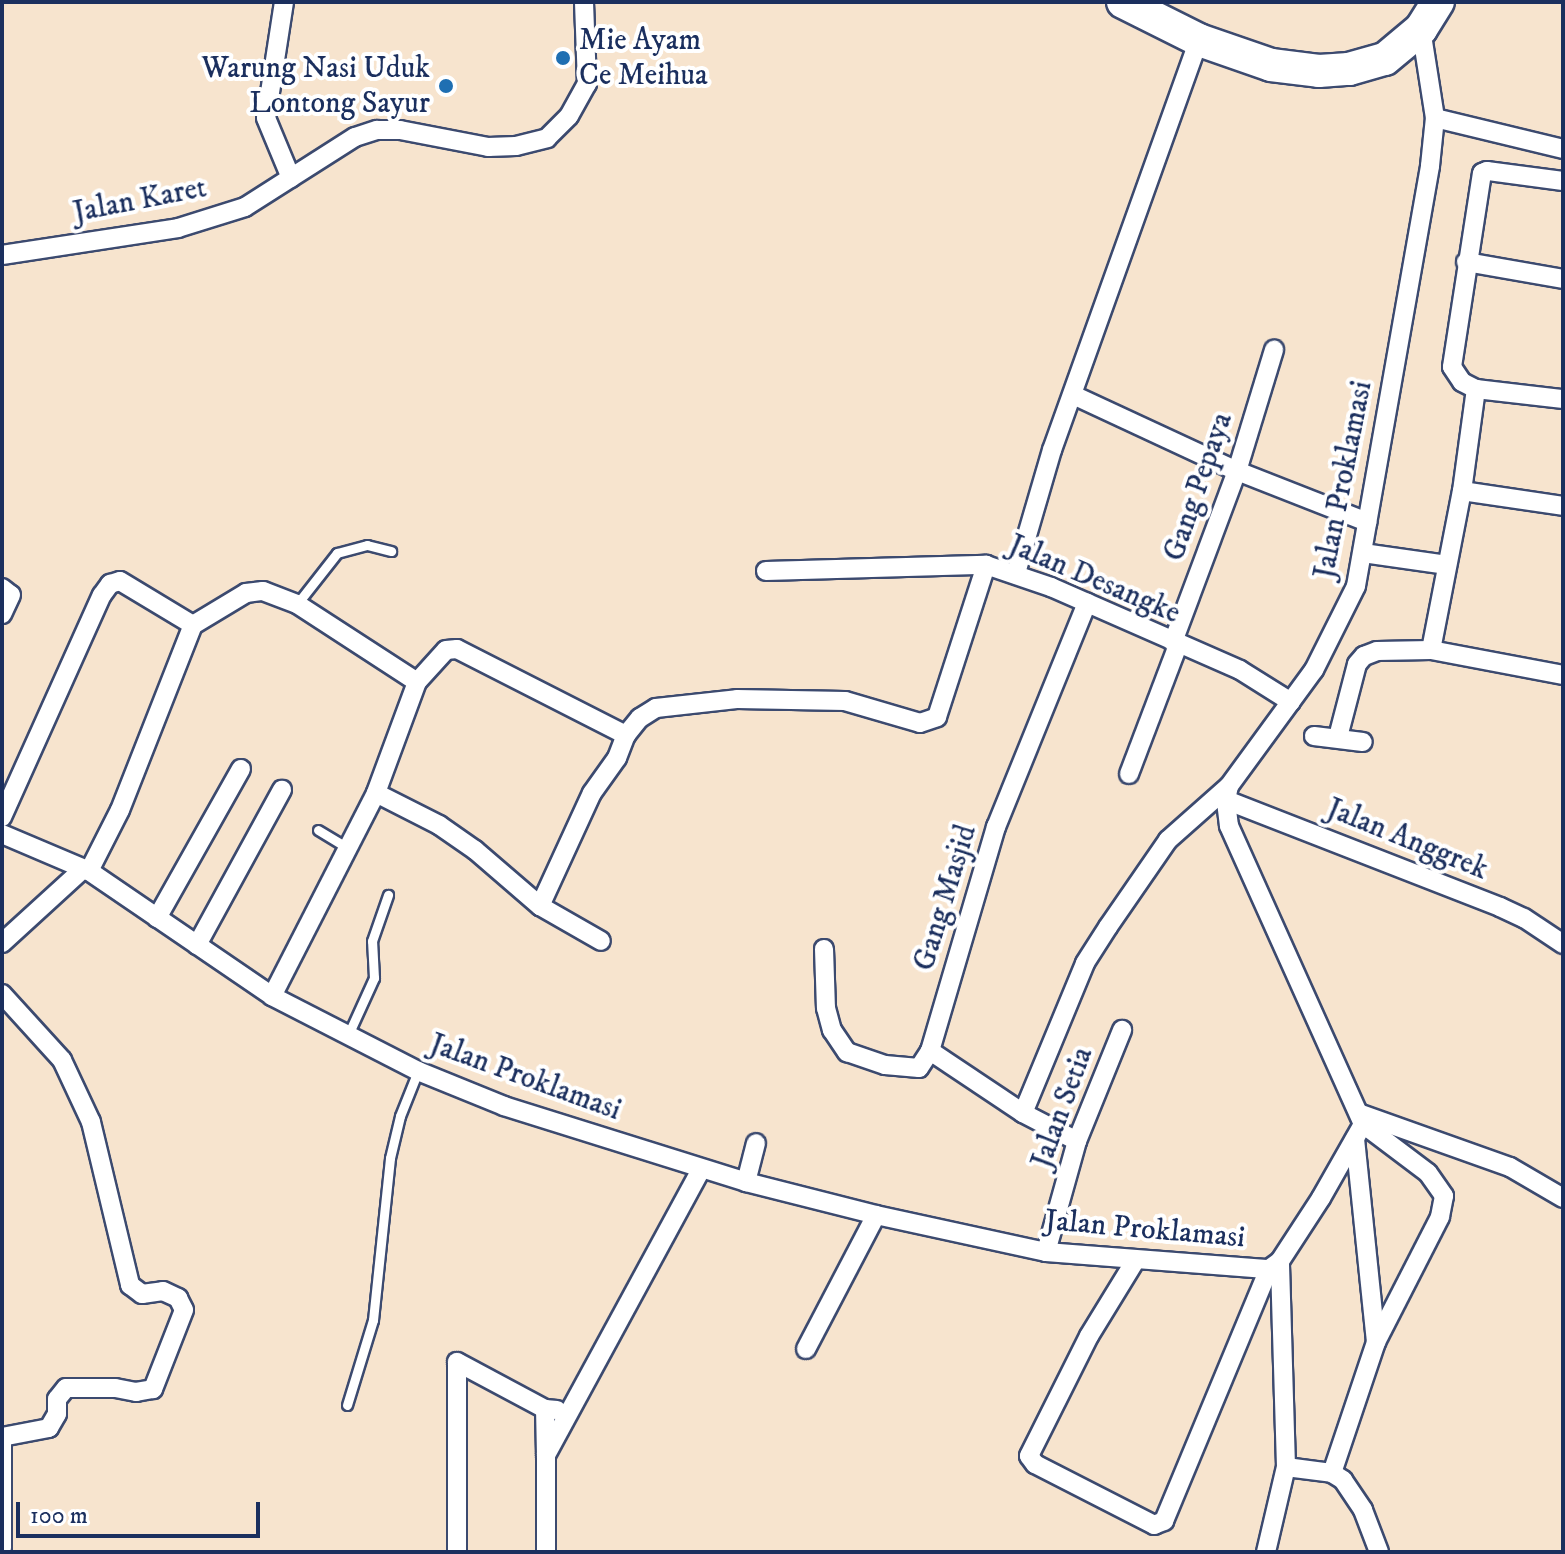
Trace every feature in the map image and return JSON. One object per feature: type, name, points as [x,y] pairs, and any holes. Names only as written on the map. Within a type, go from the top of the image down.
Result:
[{"type":"highway","points":[[1138,6],[1199,40],[1271,65],[1319,71],[1349,69],[1385,59],[1421,29],[1438,2]]},
{"type":"street","points":[[284,2],[266,118],[291,178]]},
{"type":"street","name":"Jalan Karet","points":[[2,255],[178,228],[245,207],[355,137],[377,130],[400,130],[488,147],[516,146],[547,138],[569,116],[587,84],[584,2]]},
{"type":"street","name":"Jalan Proklamasi","points":[[1023,1113],[1085,963],[1168,840],[1227,793],[1314,670],[1356,586],[1435,118],[1421,29]]},
{"type":"street","points":[[1016,573],[1052,450],[1199,40]]},
{"type":"street","points":[[1435,118],[1563,149]]},
{"type":"street","points":[[1563,181],[1487,171],[1482,173],[1452,367],[1462,382],[1476,389],[1563,399]]},
{"type":"street","points":[[1466,262],[1563,279]]},
{"type":"street","name":"Gang Pepaya","points":[[1129,774],[1237,471],[1274,350]]},
{"type":"street","points":[[1431,650],[1462,491],[1476,389]]},
{"type":"street","points":[[1073,395],[1237,471],[1367,522]]},
{"type":"street","points":[[1462,491],[1563,506]]},
{"type":"street","points":[[1363,553],[1447,565]]},
{"type":"street","points":[[540,906],[592,793],[617,758],[626,735],[640,718],[656,708],[737,699],[845,701],[920,723],[937,717],[986,565]]},
{"type":"street","name":"Jalan Desangke","points":[[766,571],[986,565],[1016,573],[1240,670],[1291,702]]},
{"type":"street","points":[[2,817],[102,595],[110,584],[120,581],[193,625]]},
{"type":"street","points":[[2,588],[11,595],[2,614]]},
{"type":"street","points":[[2,943],[86,870],[120,810],[193,625],[246,593],[263,591],[297,604],[417,682]]},
{"type":"street","name":"Gang Masjid","points":[[930,1051],[996,827],[1087,603]]},
{"type":"street","points":[[272,996],[376,793],[417,682],[446,650],[457,649],[626,735]]},
{"type":"street","points":[[1338,737],[1355,669],[1364,656],[1377,651],[1431,650],[1563,675]]},
{"type":"street","points":[[1314,736],[1363,742]]},
{"type":"street","points":[[157,918],[241,769]]},
{"type":"street","points":[[197,945],[282,790]]},
{"type":"street","points":[[376,793],[439,825],[540,906],[601,941]]},
{"type":"street","points":[[1227,793],[1229,826],[1360,1126],[1376,1342]]},
{"type":"street","name":"Jalan Anggrek","points":[[1227,793],[1500,907],[1524,918],[1563,944]]},
{"type":"street","name":"Jalan Proklamasi","points":[[2,834],[86,870],[272,996],[418,1071],[504,1106],[746,1182],[876,1215],[1046,1252],[1135,1261],[1274,1265],[1360,1126]]},
{"type":"street","points":[[824,949],[826,1008],[832,1030],[847,1052],[885,1065],[919,1068],[930,1051],[1023,1113],[1077,1141]]},
{"type":"street","points":[[2,994],[62,1060],[91,1122],[130,1285],[142,1294],[163,1291],[178,1298],[184,1310],[153,1389],[136,1392],[115,1388],[66,1388],[57,1399],[57,1414],[49,1428],[2,1439],[3,1549]]},
{"type":"street","name":"Jalan Setia","points":[[1046,1252],[1077,1141],[1122,1030]]},
{"type":"street","points":[[1360,1126],[1510,1167],[1563,1198]]},
{"type":"street","points":[[1332,1473],[1376,1342],[1440,1217],[1444,1196],[1428,1173],[1360,1126]]},
{"type":"street","points":[[746,1182],[756,1143]]},
{"type":"street","points":[[546,1455],[701,1169]]},
{"type":"street","points":[[806,1349],[876,1215]]},
{"type":"street","points":[[1135,1261],[1089,1336],[1029,1456],[1035,1464],[1154,1525],[1164,1521],[1274,1265]]},
{"type":"street","points":[[1266,1552],[1286,1467],[1274,1265]]},
{"type":"street","points":[[457,1552],[457,1362],[545,1409],[572,1410]]},
{"type":"street","points":[[545,1409],[546,1552]]},
{"type":"street","points":[[1286,1467],[1332,1473],[1355,1494],[1379,1552]]},
{"type":"lane","points":[[297,604],[337,553],[367,545],[391,551]]},
{"type":"lane","points":[[318,830],[348,848]]},
{"type":"lane","points":[[348,1035],[374,978],[372,941],[388,895]]},
{"type":"lane","points":[[347,1405],[373,1320],[390,1158],[400,1116],[418,1071]]},
{"type":"place","name":"Mie Ayam Ce Meihua","points":[[563,58]]},
{"type":"place","name":"Warung Nasi Uduk Lontong Sayur","points":[[446,86]]}]
